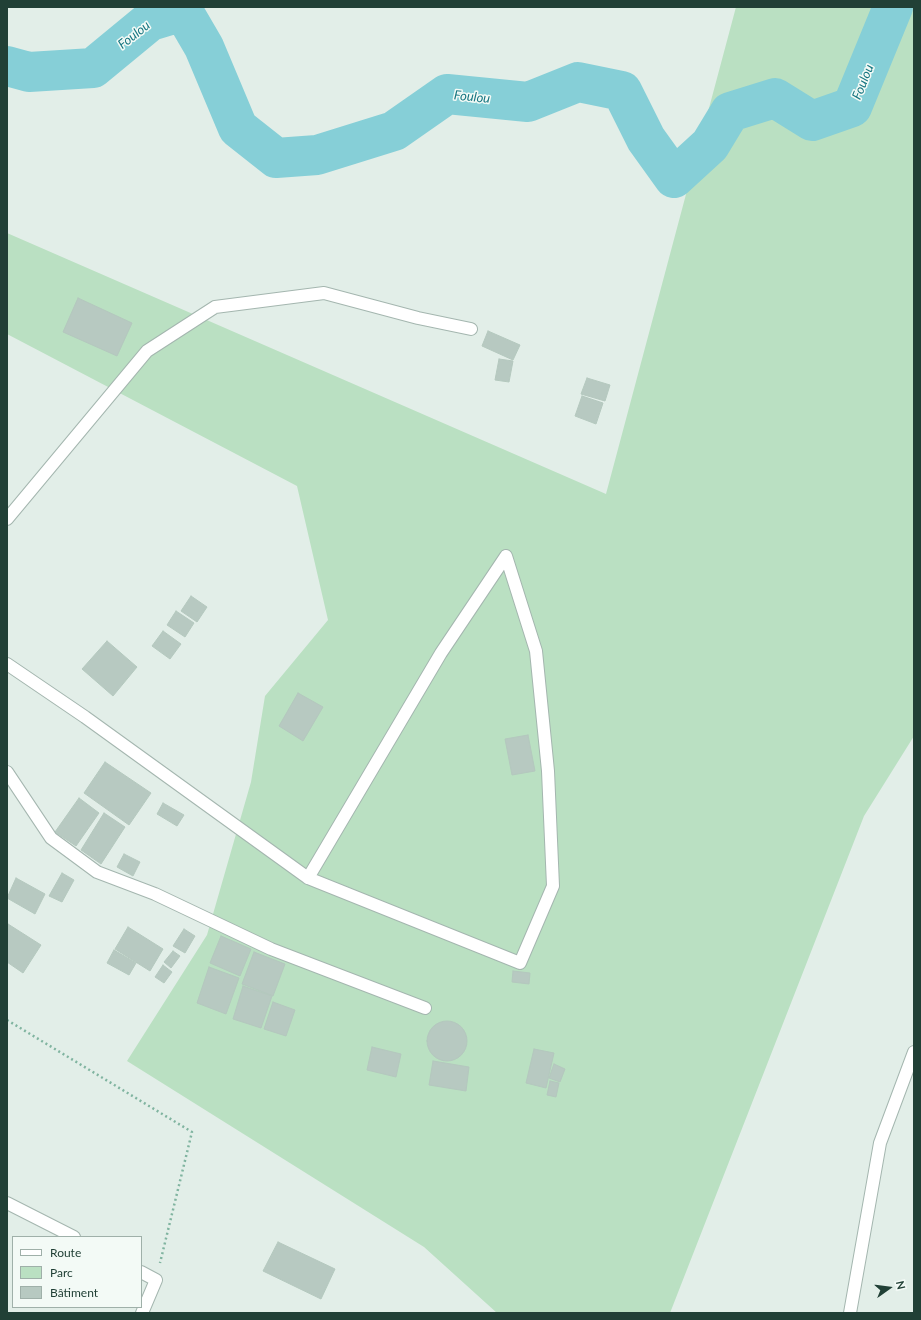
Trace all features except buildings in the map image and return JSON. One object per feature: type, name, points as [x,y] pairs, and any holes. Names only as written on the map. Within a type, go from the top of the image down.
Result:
[{"type":"street","points":[[7,519],[147,351],[215,307],[324,293],[418,318],[471,329]]},
{"type":"street","points":[[7,664],[85,717],[308,878],[520,963],[553,886],[548,771],[536,651],[506,556],[441,653],[308,878]]},
{"type":"street","points":[[7,772],[51,838],[97,872],[155,894],[271,949],[425,1008]]},
{"type":"street","points":[[850,1313],[880,1143],[914,1052]]},
{"type":"street","points":[[7,1202],[72,1236]]},
{"type":"street","points":[[142,1273],[156,1280],[142,1313]]},
{"type":"path","points":[[7,1020],[192,1132],[156,1280]]},
{"type":"green space","points":[[736,7],[914,7],[914,736],[864,816],[670,1313],[497,1313],[424,1247],[127,1061],[207,935],[251,782],[265,696],[328,620],[297,486],[7,334],[7,233],[606,494]]},
{"type":"waterway","name":"Foulou","points":[[7,66],[29,72],[93,68],[150,21],[183,11],[204,47],[238,128],[276,158],[317,155],[394,131],[447,94],[528,102],[578,82],[622,91],[646,139],[674,178],[710,145],[730,112],[775,98],[812,121],[852,107],[893,7]]}]
